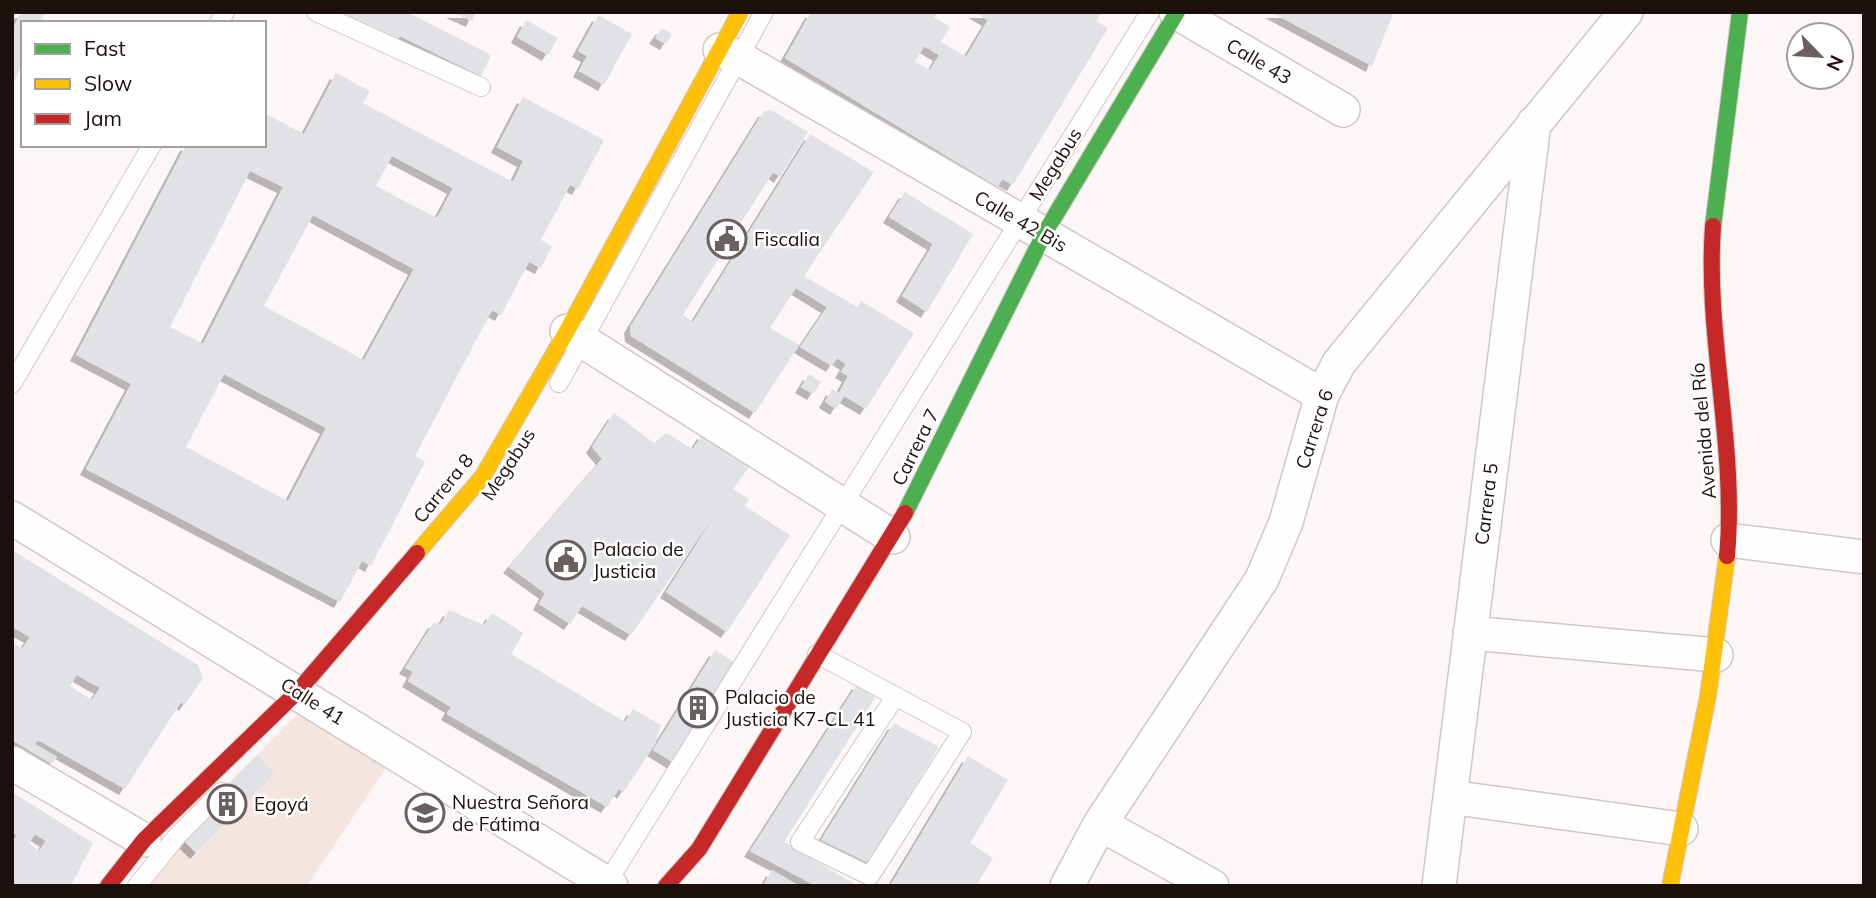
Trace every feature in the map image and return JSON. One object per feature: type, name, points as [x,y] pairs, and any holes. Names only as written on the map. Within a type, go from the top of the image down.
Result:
[{"type":"main road","points":[[729,54],[740,12]]},
{"type":"main road","name":"Carrera 7","points":[[666,886],[699,849],[817,654],[893,537],[1032,227],[1177,12]]},
{"type":"main road","name":"Avenida del Río","points":[[1670,886],[1716,654],[1728,540],[1728,440],[1713,324],[1711,271],[1713,216],[1740,12]]},
{"type":"main road","name":"Carrera 8","points":[[108,886],[144,840],[305,695],[483,476],[576,336]]},
{"type":"street","name":"Calle 43","points":[[1177,12],[1343,110]]},
{"type":"street","name":"Carrera 6","points":[[1067,886],[1100,824],[1262,579],[1286,522],[1322,395],[1339,363],[1626,12]]},
{"type":"street","name":"Calle 42 Bis","points":[[729,54],[1322,395]]},
{"type":"street","name":"Carrera 5","points":[[1439,886],[1534,123]]},
{"type":"street","points":[[576,336],[844,503],[893,537]]},
{"type":"street","name":"Calle 41","points":[[12,518],[305,695],[608,885]]},
{"type":"street","points":[[1728,540],[1864,557]]},
{"type":"street","points":[[1470,633],[1716,654]]},
{"type":"street","points":[[12,762],[144,840]]},
{"type":"street","points":[[1450,797],[1681,829]]},
{"type":"street","points":[[1100,824],[1212,886]]},
{"type":"lane","points":[[316,12],[481,87]]},
{"type":"lane","points":[[550,398],[576,336],[729,54],[764,12]]},
{"type":"lane","name":"Megabus","points":[[608,885],[844,503],[1032,227],[1150,12]]},
{"type":"lane","points":[[12,384],[151,147]]},
{"type":"lane","name":"Megabus","points":[[137,886],[178,835],[496,489],[529,432]]},
{"type":"lane","points":[[817,654],[962,732],[870,876],[800,842],[895,697]]},
{"type":"shaded area","points":[[312,700],[396,753],[307,886],[137,886],[178,835],[197,853],[275,773],[257,755]]},
{"type":"building","points":[[21,12],[45,12],[41,21],[21,21],[21,66],[12,86],[12,31]]},
{"type":"building","points":[[331,12],[407,12],[491,55],[481,76],[400,36],[395,45]]},
{"type":"building","points":[[452,12],[476,12],[472,21]]},
{"type":"building","points":[[811,12],[938,12],[934,17],[950,27],[941,42],[966,57],[988,20],[974,12],[1102,12],[1096,21],[1108,28],[1013,185],[1002,179],[998,187],[785,58]],"holes":[[[924,46],[939,55],[930,70],[915,62]]]},
{"type":"building","points":[[1271,12],[1387,12],[1393,14],[1372,66]]},
{"type":"building","points":[[598,15],[632,34],[604,85],[579,71],[587,56],[578,51]]},
{"type":"building","points":[[526,20],[558,38],[548,55],[517,37]]},
{"type":"building","points":[[662,28],[672,34],[666,44],[655,38]]},
{"type":"building","points":[[336,73],[370,91],[363,103],[513,182],[523,161],[497,147],[523,97],[604,140],[578,189],[570,185],[541,240],[552,246],[541,268],[529,262],[501,315],[492,310],[415,456],[425,462],[371,566],[362,561],[340,602],[86,469],[131,384],[76,355],[185,147],[266,147],[266,114],[304,134]],"holes":[[[392,156],[453,188],[437,218],[376,186]],[[250,171],[283,187],[203,344],[170,327]],[[313,215],[414,269],[364,360],[264,306]],[[224,374],[326,428],[288,501],[186,447]]]},
{"type":"building","points":[[771,110],[808,132],[780,177],[773,172],[683,315],[693,322],[810,134],[874,172],[804,276],[857,307],[861,301],[914,333],[866,409],[844,396],[836,409],[825,402],[832,389],[839,393],[848,376],[841,372],[846,364],[837,358],[832,366],[800,347],[827,307],[796,288],[770,328],[799,345],[755,413],[631,336],[630,327],[764,111]]},
{"type":"building","points":[[905,192],[973,234],[927,312],[902,296],[933,244],[889,217]]},
{"type":"building","points":[[809,374],[821,382],[813,394],[801,387]]},
{"type":"building","points":[[614,413],[654,443],[666,433],[693,449],[703,433],[752,463],[733,489],[749,499],[745,506],[790,535],[727,632],[666,592],[720,507],[631,635],[582,606],[570,624],[539,604],[545,593],[509,567],[602,459],[592,447]]},
{"type":"building","points":[[12,550],[198,665],[203,678],[185,705],[181,702],[125,789],[38,740],[35,744],[57,757],[52,764],[12,740],[12,642],[22,649],[30,637],[12,627]],"holes":[[[77,675],[100,688],[92,700],[70,686]]]},
{"type":"building","points":[[449,610],[484,625],[492,613],[523,633],[511,654],[625,722],[633,709],[661,725],[655,744],[623,793],[619,789],[607,807],[447,714],[451,707],[408,681],[413,672],[405,668],[434,622],[440,625]]},
{"type":"building","name":"Palacio de Justicia K7-CL 41","points":[[715,650],[742,667],[679,766],[653,750]]},
{"type":"building","points":[[858,683],[878,693],[784,842],[858,886],[816,886],[750,851]]},
{"type":"building","points":[[894,723],[939,747],[869,863],[821,840]]},
{"type":"building","name":"Egoyá","points":[[257,755],[275,773],[196,853],[178,835]]},
{"type":"building","points":[[968,756],[1008,780],[970,843],[993,858],[976,886],[890,886]]},
{"type":"building","points":[[12,792],[93,843],[71,886],[12,886],[12,841],[17,836],[12,832]],"holes":[[[35,834],[46,841],[39,851],[29,843]]]},
{"type":"building","points":[[772,870],[799,886],[763,886]]},
{"type":"traffic: fast","points":[[905,513],[1044,234],[1177,12]]},
{"type":"traffic: fast","points":[[1713,226],[1740,12]]},
{"type":"traffic: slow","points":[[417,553],[483,476],[567,331],[740,12]]},
{"type":"traffic: slow","points":[[1670,886],[1708,696],[1727,556]]},
{"type":"traffic: jam","points":[[1713,226],[1713,309],[1728,473],[1727,556]]},
{"type":"traffic: jam","points":[[666,886],[699,849],[905,513]]},
{"type":"traffic: jam","points":[[108,886],[144,840],[298,691],[417,553]]},
{"type":"place","name":"Fiscalia","points":[[727,239]]},
{"type":"place","name":"Palacio de Justicia","points":[[566,560]]},
{"type":"place","name":"Palacio de Justicia K7-CL 41","points":[[698,708]]},
{"type":"place","name":"Egoyá","points":[[227,804]]},
{"type":"place","name":"Nuestra Señora de Fátima","points":[[425,813]]}]
